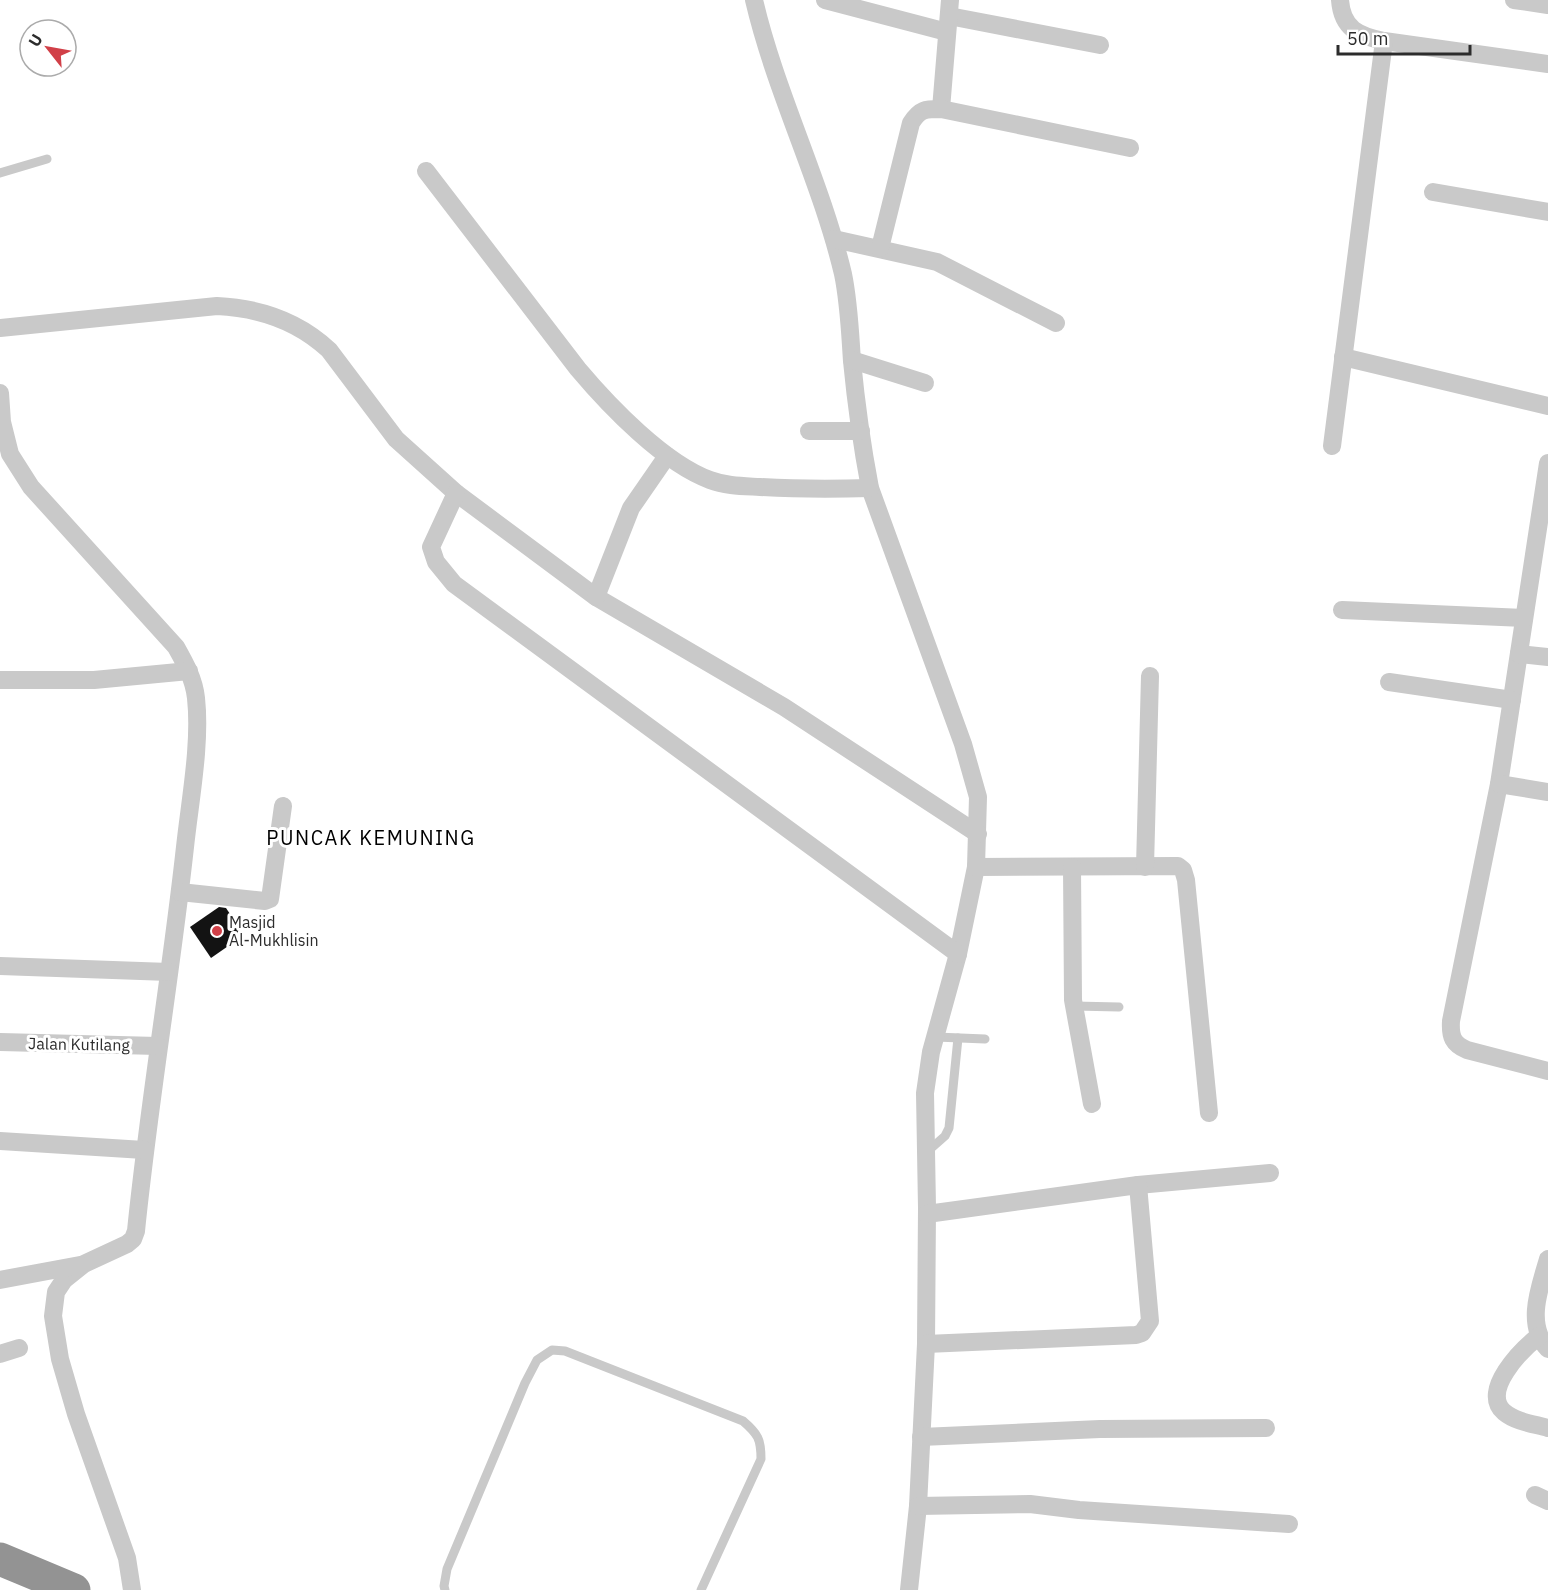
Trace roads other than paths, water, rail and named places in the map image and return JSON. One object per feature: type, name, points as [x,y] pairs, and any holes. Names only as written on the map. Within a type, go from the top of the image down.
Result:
[{"type":"highway","points":[[0,1559],[74,1590]]},
{"type":"street","points":[[754,0],[788,110],[834,239],[849,308],[852,360],[870,488],[963,744],[978,797],[976,867],[958,954],[927,1073],[925,1093],[926,1344],[918,1506],[909,1590]]},
{"type":"street","points":[[825,0],[949,16],[1100,45]]},
{"type":"street","points":[[1340,0],[1347,23],[1362,36],[1548,64]]},
{"type":"street","points":[[1514,0],[1548,5]]},
{"type":"street","points":[[941,109],[949,16]]},
{"type":"street","points":[[1332,446],[1384,41]]},
{"type":"street","points":[[880,248],[911,123],[917,113],[927,109],[941,109],[1130,148]]},
{"type":"street","points":[[426,171],[590,383],[667,456],[695,473],[727,484],[813,490],[870,488]]},
{"type":"street","points":[[1433,192],[1548,213]]},
{"type":"street","points":[[834,239],[937,262],[1056,323]]},
{"type":"street","points":[[0,328],[217,306],[239,307],[261,312],[301,328],[318,339],[329,350],[396,439],[456,493],[596,597],[784,707],[978,834]]},
{"type":"street","points":[[1343,357],[1548,406]]},
{"type":"street","points":[[852,360],[925,383]]},
{"type":"street","points":[[0,393],[2,422],[10,454],[31,488],[176,647],[189,671],[196,696],[197,732],[180,892],[144,1150],[136,1231],[133,1239],[127,1244],[84,1264],[64,1280],[56,1292],[53,1316],[60,1359],[76,1414],[127,1558],[132,1590]]},
{"type":"street","points":[[809,431],[861,431]]},
{"type":"street","points":[[596,597],[631,508],[667,456]]},
{"type":"street","points":[[1548,463],[1546,494],[1524,618],[1499,784],[1450,1033],[1456,1045],[1467,1050],[1548,1071]]},
{"type":"street","points":[[456,493],[430,546],[436,562],[454,584],[958,954]]},
{"type":"street","points":[[1342,610],[1524,618]]},
{"type":"street","points":[[1519,654],[1548,657]]},
{"type":"street","points":[[0,680],[94,680],[189,671]]},
{"type":"street","points":[[1144,867],[1147,838],[1150,676]]},
{"type":"street","points":[[1389,682],[1512,700]]},
{"type":"street","points":[[1499,784],[1548,792]]},
{"type":"street","points":[[180,892],[265,901],[270,899],[283,806]]},
{"type":"street","points":[[976,867],[1178,866],[1183,870],[1186,880],[1209,1113]]},
{"type":"street","points":[[1072,867],[1072,984],[1092,1104]]},
{"type":"street","points":[[0,966],[169,972]]},
{"type":"street","name":"Jalan Kutilang","points":[[0,1042],[158,1046]]},
{"type":"street","points":[[0,1141],[144,1150]]},
{"type":"street","points":[[927,1214],[1138,1185],[1270,1173]]},
{"type":"street","points":[[926,1344],[1124,1336],[1142,1333],[1150,1321],[1138,1185]]},
{"type":"street","points":[[1548,1259],[1536,1302],[1543,1342],[1522,1349],[1506,1371],[1497,1392],[1497,1404],[1505,1413],[1515,1419],[1548,1428]]},
{"type":"street","points":[[0,1280],[84,1264]]},
{"type":"street","points":[[0,1354],[19,1348]]},
{"type":"street","points":[[921,1437],[1100,1429],[1266,1428]]},
{"type":"street","points":[[918,1506],[1030,1504],[1079,1510],[1289,1524]]},
{"type":"lane","points":[[0,173],[47,159]]},
{"type":"lane","points":[[1074,1006],[1119,1007]]},
{"type":"lane","points":[[936,1037],[985,1039]]},
{"type":"lane","points":[[926,1153],[945,1136],[949,1128],[958,1038]]},
{"type":"lane","points":[[445,1590],[447,1569],[525,1383],[537,1360],[552,1350],[565,1351],[743,1421],[756,1433],[761,1447],[761,1459],[701,1590]]},
{"type":"place","name":"Masjid Al-Mukhlisin","points":[[217,931]]},
{"type":"district","name":"PUNCAK KEMUNING","points":[[371,838]]}]
